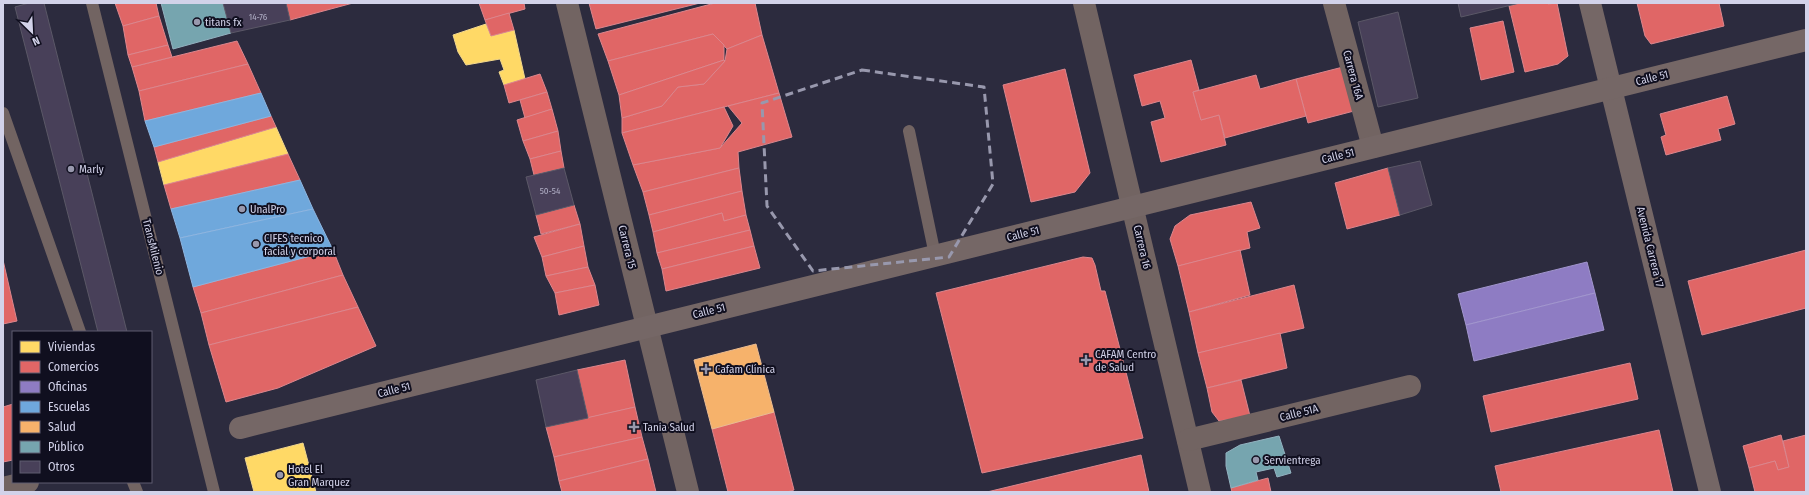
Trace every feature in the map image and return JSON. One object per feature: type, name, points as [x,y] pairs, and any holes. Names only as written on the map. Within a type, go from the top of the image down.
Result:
[{"type":"street","name":"Carrera 15","points":[[567,3],[688,492]]},
{"type":"street","name":"Carrera 16","points":[[1084,3],[1200,492]]},
{"type":"street","name":"Carrera 16A","points":[[1334,3],[1373,147]]},
{"type":"street","name":"Avenida Carrera 17","points":[[1590,3],[1710,492]]},
{"type":"street","name":"Calle 51","points":[[240,428],[1806,40]]},
{"type":"street","name":"Calle 51A","points":[[1188,440],[1410,386]]},
{"type":"street","points":[[3,488],[24,483]]},
{"type":"lane","name":"TransMilenio","points":[[92,3],[214,492]]},
{"type":"lane","points":[[3,113],[80,331]]},
{"type":"lane","points":[[909,131],[935,255]]},
{"type":"highlighted area","points":[[862,70],[984,87],[993,184],[949,257],[813,271],[767,206],[762,103]]},
{"type":"building: Viviendas","points":[[486,24],[491,36],[514,30],[525,79],[504,85],[499,72],[504,70],[500,59],[466,65],[458,52],[453,35]]},
{"type":"building: Viviendas","points":[[276,127],[288,154],[164,185],[158,162]]},
{"type":"building: Viviendas","name":"Hotel El Gran Marquez","points":[[303,443],[316,492],[254,492],[245,458]]},
{"type":"building: Comercios","points":[[115,3],[156,3],[159,16],[123,26]]},
{"type":"building: Comercios","points":[[286,3],[353,3],[290,20]]},
{"type":"building: Comercios","points":[[479,3],[524,3],[525,9],[485,20]]},
{"type":"building: Comercios","points":[[589,3],[700,3],[596,29]]},
{"type":"building: Comercios","points":[[715,3],[755,3],[762,35],[727,49],[713,34],[608,61],[598,34]]},
{"type":"building: Comercios","points":[[1520,3],[1557,3],[1568,56],[1558,64],[1525,72],[1509,6]]},
{"type":"building: Comercios","points":[[1637,3],[1719,3],[1724,26],[1651,44],[1645,36]]},
{"type":"building: Comercios","points":[[509,13],[514,30],[491,36],[485,20]]},
{"type":"building: Comercios","points":[[159,16],[168,45],[128,55],[123,26]]},
{"type":"building: Comercios","points":[[1503,21],[1514,72],[1481,80],[1470,28]]},
{"type":"building: Comercios","points":[[713,34],[724,45],[724,60],[619,95],[608,61]]},
{"type":"building: Comercios","points":[[762,35],[779,93],[622,133],[622,118],[662,106],[678,87],[704,84],[725,61],[727,49]]},
{"type":"building: Comercios","points":[[237,41],[248,64],[139,91],[132,67]]},
{"type":"building: Comercios","points":[[168,45],[172,57],[132,67],[128,55]]},
{"type":"building: Comercios","points":[[724,60],[725,61],[704,84],[678,87],[662,106],[622,118],[619,95]]},
{"type":"building: Comercios","points":[[1191,60],[1199,90],[1193,92],[1201,120],[1219,115],[1226,145],[1161,162],[1151,122],[1165,118],[1160,101],[1142,106],[1134,75]]},
{"type":"building: Comercios","points":[[248,64],[261,93],[145,121],[139,91]]},
{"type":"building: Comercios","points":[[1343,67],[1354,111],[1308,123],[1296,79]]},
{"type":"building: Comercios","points":[[1065,69],[1090,173],[1075,192],[1031,202],[1003,85]]},
{"type":"building: Comercios","points":[[540,74],[547,92],[509,103],[504,85]]},
{"type":"building: Comercios","points":[[1256,75],[1260,89],[1296,79],[1306,116],[1225,138],[1219,115],[1201,120],[1193,92]]},
{"type":"building: Comercios","points":[[547,92],[552,109],[525,118],[520,100]]},
{"type":"building: Comercios","points":[[779,93],[792,137],[738,152],[739,168],[643,192],[633,165],[720,148],[742,123],[728,106]]},
{"type":"building: Comercios","points":[[1727,96],[1735,124],[1718,129],[1721,140],[1666,155],[1661,137],[1666,135],[1660,114]]},
{"type":"building: Comercios","points":[[724,107],[733,126],[720,148],[633,165],[622,133]]},
{"type":"building: Comercios","points":[[552,109],[558,131],[523,141],[517,120]]},
{"type":"building: Comercios","points":[[271,116],[276,127],[158,162],[154,147]]},
{"type":"building: Comercios","points":[[558,131],[561,151],[530,159],[523,141]]},
{"type":"building: Comercios","points":[[561,151],[564,168],[534,175],[530,159]]},
{"type":"building: Comercios","points":[[288,154],[300,180],[171,209],[164,185]]},
{"type":"building: Comercios","points":[[739,168],[742,191],[649,215],[643,192]]},
{"type":"building: Comercios","points":[[1388,168],[1400,215],[1347,229],[1335,183]]},
{"type":"building: Comercios","points":[[742,191],[746,215],[724,221],[722,213],[653,232],[649,215]]},
{"type":"building: Comercios","points":[[1251,202],[1260,228],[1247,232],[1250,248],[1178,266],[1170,239],[1175,226],[1190,215]]},
{"type":"building: Comercios","points":[[574,205],[580,224],[541,234],[536,215]]},
{"type":"building: Comercios","points":[[722,213],[724,221],[746,215],[750,230],[657,253],[653,232]]},
{"type":"building: Comercios","points":[[580,224],[584,246],[542,257],[534,237]]},
{"type":"building: Comercios","points":[[750,230],[754,246],[662,269],[657,253]]},
{"type":"building: Comercios","points":[[584,246],[588,267],[546,276],[542,257]]},
{"type":"building: Comercios","points":[[754,246],[760,268],[666,291],[662,269]]},
{"type":"building: Comercios","points":[[333,250],[343,275],[201,313],[193,287]]},
{"type":"building: Comercios","points":[[1240,250],[1250,295],[1189,312],[1178,266]]},
{"type":"building: Comercios","points":[[1806,250],[1806,308],[1702,335],[1688,281]]},
{"type":"building: Comercios","points":[[1083,257],[1092,258],[1101,291],[1105,291],[1143,438],[982,473],[936,293]]},
{"type":"building: Comercios","points":[[3,260],[17,321],[3,324]]},
{"type":"building: Comercios","points":[[588,267],[595,285],[555,293],[546,276]]},
{"type":"building: Comercios","points":[[343,275],[358,307],[209,345],[201,313]]},
{"type":"building: Comercios","points":[[595,285],[599,305],[559,315],[555,293]]},
{"type":"building: Comercios","points":[[1294,285],[1304,328],[1198,353],[1189,312]]},
{"type":"building: Comercios","points":[[358,307],[376,346],[278,388],[226,402],[209,345]]},
{"type":"building: Comercios","points":[[1280,333],[1287,368],[1207,388],[1198,353]]},
{"type":"building: Comercios","points":[[625,360],[635,407],[588,418],[577,370]]},
{"type":"building: Comercios","points":[[1630,363],[1638,399],[1491,432],[1483,396]]},
{"type":"building: Comercios","points":[[1241,380],[1250,416],[1219,421],[1212,412],[1207,388]]},
{"type":"building: Comercios","points":[[12,404],[12,460],[3,462],[3,407]]},
{"type":"building: Comercios","points":[[635,407],[642,437],[554,457],[546,427]]},
{"type":"building: Comercios","points":[[774,412],[794,490],[787,492],[728,492],[712,429]]},
{"type":"building: Comercios","points":[[1659,430],[1673,492],[1501,492],[1495,466]]},
{"type":"building: Comercios","points":[[1781,435],[1789,467],[1778,470],[1775,461],[1749,468],[1743,446]]},
{"type":"building: Comercios","points":[[1806,435],[1806,492],[1755,492],[1749,468],[1775,461],[1778,470],[1789,467],[1783,441]]},
{"type":"building: Comercios","points":[[642,437],[648,459],[559,481],[554,457]]},
{"type":"building: Comercios","points":[[1141,455],[1149,492],[987,492]]},
{"type":"building: Comercios","points":[[648,459],[656,492],[562,492],[559,481]]},
{"type":"building: Comercios","points":[[1268,478],[1271,492],[1232,492],[1231,488]]},
{"type":"building: Oficinas","points":[[1587,262],[1595,293],[1466,325],[1458,294]]},
{"type":"building: Oficinas","points":[[1595,293],[1604,330],[1474,361],[1466,325]]},
{"type":"building: Escuelas","points":[[261,93],[271,116],[154,147],[145,121]]},
{"type":"building: Escuelas","name":"UnalPro","points":[[300,180],[313,209],[180,238],[171,209]]},
{"type":"building: Escuelas","name":"CIFES tecnico facial y corporal","points":[[313,209],[333,250],[193,287],[180,238]]},
{"type":"building: Salud","points":[[756,344],[774,412],[712,429],[694,360]]},
{"type":"building: Público","name":"titans fx","points":[[161,3],[223,3],[231,33],[173,49]]},
{"type":"building: Público","name":"Servientrega","points":[[1279,436],[1291,473],[1277,477],[1274,468],[1256,472],[1258,480],[1231,488],[1226,466],[1226,453],[1240,445]]},
{"type":"building: Otros","name":"Marly","points":[[29,3],[44,3],[127,331],[98,331],[15,7]]},
{"type":"building: Otros","points":[[223,3],[286,3],[290,20],[231,33]]},
{"type":"building: Otros","points":[[1458,3],[1520,3],[1461,17]]},
{"type":"building: Otros","points":[[1398,12],[1418,98],[1378,107],[1358,22]]},
{"type":"building: Otros","points":[[1420,161],[1432,205],[1400,215],[1388,168]]},
{"type":"building: Otros","points":[[564,168],[574,205],[536,215],[526,177]]},
{"type":"building: Otros","points":[[577,370],[588,418],[546,427],[536,380]]},
{"type":"place","name":"titans fx","points":[[197,22]]},
{"type":"place","name":"Marly","points":[[71,169]]},
{"type":"place","name":"UnalPro","points":[[242,209]]},
{"type":"place","name":"CIFES tecnico facial y corporal","points":[[256,244]]},
{"type":"place","name":"CAFAM Centro de Salud","points":[[1086,360]]},
{"type":"place","name":"Cafam Clínica","points":[[706,369]]},
{"type":"place","name":"Tania Salud","points":[[634,427]]},
{"type":"place","name":"Servientrega","points":[[1256,460]]},
{"type":"place","name":"Hotel El Gran Marquez","points":[[280,475]]}]
